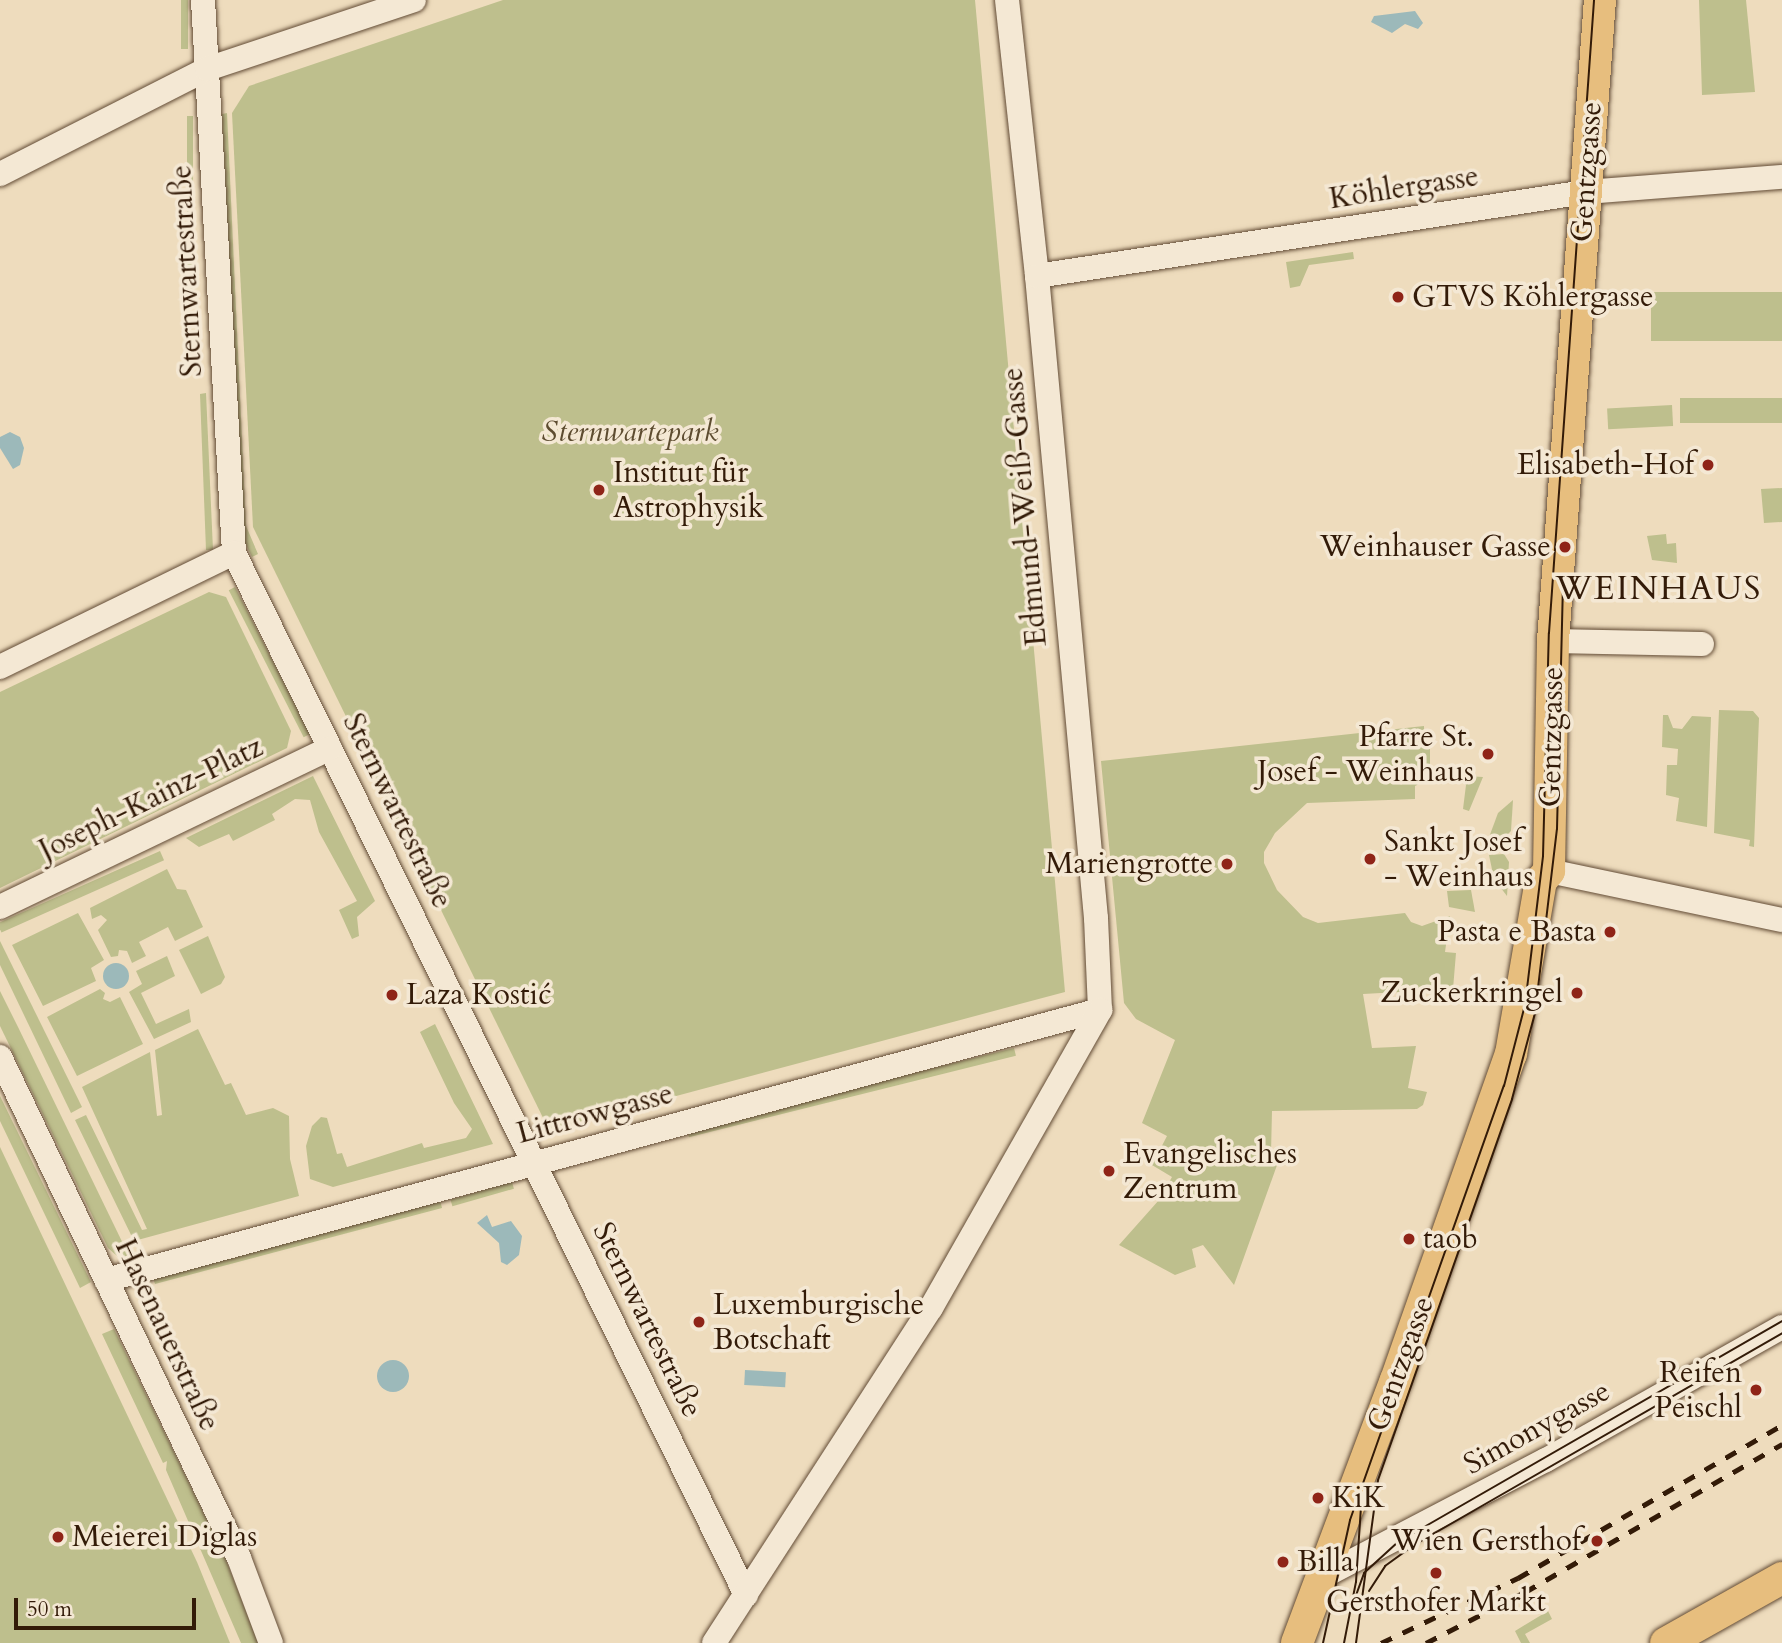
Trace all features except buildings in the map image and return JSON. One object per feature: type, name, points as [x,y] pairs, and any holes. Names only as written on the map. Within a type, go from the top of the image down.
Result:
[{"type":"main road","name":"Gentzgasse","points":[[1297,1643],[1318,1579],[1396,1380],[1507,1066],[1530,964],[1541,881],[1549,872],[1553,641],[1600,0]]},
{"type":"main road","points":[[1666,1643],[1782,1578]]},
{"type":"street","name":"Sternwartestraße","points":[[203,0],[234,554],[746,1595]]},
{"type":"street","points":[[0,174],[207,69],[414,0]]},
{"type":"street","name":"Edmund-Weiß-Gasse","points":[[1007,0],[1038,276],[1096,918],[1100,1010]]},
{"type":"street","name":"Köhlergasse","points":[[1038,276],[1585,192],[1782,177]]},
{"type":"street","points":[[0,667],[234,554]]},
{"type":"street","points":[[1553,641],[1702,644]]},
{"type":"street","name":"Joseph-Kainz-Platz","points":[[0,907],[330,748]]},
{"type":"street","points":[[1549,872],[1782,920]]},
{"type":"street","points":[[714,1643],[931,1308],[1100,1010]]},
{"type":"street","name":"Littrowgasse","points":[[106,1280],[1100,1010]]},
{"type":"street","name":"Hasenauerstraße","points":[[0,1057],[239,1558],[271,1643]]},
{"type":"street","name":"Simonygasse","points":[[1318,1579],[1546,1460],[1782,1327]]},
{"type":"green space","points":[[181,0],[188,0],[188,49],[181,49]]},
{"type":"green space","name":"Sternwartepark","points":[[503,0],[975,0],[1065,992],[549,1130],[253,527],[232,113],[249,86]]},
{"type":"green space","points":[[1699,0],[1746,0],[1755,92],[1702,95]]},
{"type":"green space","points":[[227,113],[246,526],[258,554],[252,557],[241,535],[222,114]]},
{"type":"green space","points":[[187,116],[193,116],[193,297],[187,297]]},
{"type":"green space","points":[[1353,252],[1354,259],[1309,265],[1300,286],[1290,288],[1286,262]]},
{"type":"green space","points":[[1651,292],[1782,292],[1782,341],[1651,341]]},
{"type":"green space","points":[[206,393],[213,550],[206,550],[200,394]]},
{"type":"green space","points":[[1680,398],[1782,398],[1782,423],[1680,423]]},
{"type":"green space","points":[[1672,405],[1673,426],[1608,429],[1607,408]]},
{"type":"green space","points":[[1782,488],[1782,522],[1764,523],[1761,489]]},
{"type":"green space","points":[[1666,534],[1667,544],[1676,543],[1677,563],[1652,560],[1647,536]]},
{"type":"green space","points":[[235,587],[310,734],[304,737],[229,590]]},
{"type":"green space","points":[[209,592],[226,597],[291,731],[287,748],[0,888],[0,692]]},
{"type":"green space","points":[[1719,710],[1753,711],[1759,718],[1754,847],[1749,846],[1750,840],[1714,833]]},
{"type":"green space","points":[[1663,715],[1668,715],[1673,728],[1682,729],[1692,716],[1711,717],[1707,827],[1676,821],[1679,798],[1666,795],[1667,765],[1677,765],[1678,749],[1662,747]]},
{"type":"green space","points":[[1424,726],[1424,732],[1430,732],[1430,774],[1483,777],[1469,811],[1463,809],[1466,785],[1462,780],[1427,780],[1415,786],[1415,799],[1307,803],[1275,833],[1264,852],[1264,863],[1277,890],[1303,917],[1318,923],[1405,913],[1411,922],[1422,926],[1450,916],[1445,952],[1456,953],[1453,989],[1363,994],[1372,1048],[1416,1046],[1408,1088],[1427,1092],[1423,1105],[1417,1109],[1272,1111],[1271,1153],[1281,1154],[1234,1285],[1203,1245],[1192,1249],[1196,1267],[1175,1275],[1119,1245],[1159,1200],[1172,1177],[1152,1165],[1167,1136],[1142,1123],[1175,1040],[1136,1019],[1124,1003],[1101,761]]},
{"type":"green space","points":[[313,776],[375,901],[357,917],[359,936],[352,939],[339,910],[357,901],[319,832],[310,800],[295,799],[272,814],[275,820],[233,841],[229,834],[199,847],[186,838]]},
{"type":"green space","points":[[1513,800],[1511,831],[1503,839],[1488,840],[1498,813]]},
{"type":"green space","points":[[160,851],[164,860],[1,933],[0,922]]},
{"type":"green space","points":[[1504,854],[1509,862],[1507,896],[1494,879],[1489,855]]},
{"type":"green space","points":[[167,869],[177,889],[186,890],[203,927],[175,941],[168,927],[139,942],[146,956],[132,963],[127,951],[119,950],[118,956],[111,957],[98,930],[107,920],[101,915],[92,919],[90,908]]},
{"type":"green space","points":[[1471,890],[1475,912],[1449,907],[1447,891]]},
{"type":"green space","points":[[78,913],[104,960],[91,968],[96,981],[43,1006],[12,945]]},
{"type":"green space","points":[[208,936],[225,977],[221,984],[201,994],[179,950]]},
{"type":"green space","points":[[0,941],[82,1107],[71,1113],[0,965]]},
{"type":"green space","points":[[167,956],[175,976],[141,993],[156,1024],[189,1009],[191,1022],[154,1039],[129,992],[142,984],[136,971]]},
{"type":"green space","points":[[100,989],[105,993],[103,999],[110,1002],[120,997],[143,1044],[77,1076],[47,1017]]},
{"type":"green space","points":[[0,991],[129,1256],[118,1257],[108,1248],[0,1026]]},
{"type":"green space","points":[[435,1024],[493,1144],[333,1187],[310,1179],[306,1146],[312,1126],[321,1117],[327,1118],[337,1154],[342,1153],[347,1167],[422,1143],[424,1148],[466,1138],[472,1129],[454,1103],[420,1032]]},
{"type":"green space","points":[[198,1029],[225,1085],[231,1083],[246,1115],[273,1108],[289,1116],[290,1159],[299,1196],[134,1241],[75,1120],[86,1115],[142,1230],[147,1229],[82,1087],[150,1052],[157,1116],[162,1115],[155,1050]]},
{"type":"green space","points":[[1014,1048],[1016,1056],[689,1137],[687,1130]]},
{"type":"green space","points":[[0,1096],[91,1282],[80,1288],[0,1121]]},
{"type":"green space","points":[[0,1147],[197,1562],[230,1643],[0,1643]]},
{"type":"green space","points":[[512,1182],[514,1189],[452,1206],[450,1200]]},
{"type":"green space","points":[[440,1200],[442,1208],[155,1284],[153,1278]]},
{"type":"green space","points":[[114,1329],[224,1555],[258,1643],[241,1643],[166,1470],[167,1461],[163,1463],[102,1334]]},
{"type":"green space","points":[[1548,1611],[1552,1619],[1525,1634],[1530,1643],[1521,1643],[1515,1631]]},
{"type":"water","points":[[1415,11],[1423,23],[1418,29],[1405,24],[1392,33],[1371,22],[1374,16]]},
{"type":"water","points":[[10,432],[20,437],[24,448],[20,465],[13,469],[0,448],[0,437]]},
{"type":"water","points":[[116,963],[125,967],[129,976],[125,985],[116,989],[107,985],[103,976],[107,967]]},
{"type":"water","points":[[487,1215],[492,1227],[511,1221],[522,1236],[519,1255],[507,1265],[501,1262],[499,1243],[477,1223]]},
{"type":"water","points":[[393,1360],[404,1365],[409,1376],[404,1387],[393,1392],[382,1387],[377,1376],[382,1365]]},
{"type":"water","points":[[745,1370],[786,1372],[785,1387],[744,1385]]},
{"type":"tram line","points":[[1323,1643],[1350,1520],[1504,1086],[1525,1005],[1543,856],[1549,633],[1594,0]]},
{"type":"tram line","points":[[1356,1643],[1378,1480],[1512,1099],[1535,1013],[1557,829],[1563,580]]},
{"type":"tram line","points":[[1351,1609],[1364,1573],[1398,1542],[1782,1321]]},
{"type":"tram line","points":[[1369,1591],[1385,1566],[1414,1545],[1782,1333]]},
{"type":"tram line","points":[[1344,1643],[1356,1582],[1361,1507]]},
{"type":"railway","points":[[1381,1643],[1518,1578],[1782,1425]]},
{"type":"railway","points":[[1426,1643],[1525,1592],[1782,1444]]},
{"type":"place","name":"GTVS Köhlergasse","points":[[1398,297]]},
{"type":"place","name":"Elisabeth-Hof","points":[[1708,465]]},
{"type":"place","name":"Institut für Astrophysik","points":[[599,490]]},
{"type":"place","name":"Weinhauser Gasse","points":[[1565,547]]},
{"type":"place","name":"Pfarre St. Josef - Weinhaus","points":[[1488,754]]},
{"type":"place","name":"Sankt Josef - Weinhaus","points":[[1370,859]]},
{"type":"place","name":"Mariengrotte","points":[[1227,864]]},
{"type":"place","name":"Pasta e Basta","points":[[1610,932]]},
{"type":"place","name":"Zuckerkringel","points":[[1577,993]]},
{"type":"place","name":"Laza Kostić","points":[[392,995]]},
{"type":"place","name":"Evangelisches Zentrum","points":[[1109,1171]]},
{"type":"place","name":"taob","points":[[1409,1239]]},
{"type":"place","name":"Luxemburgische Botschaft","points":[[699,1322]]},
{"type":"place","name":"Reifen Peischl","points":[[1756,1390]]},
{"type":"place","name":"KiK","points":[[1318,1498]]},
{"type":"place","name":"Meierei Diglas","points":[[58,1537]]},
{"type":"place","name":"Wien Gersthof","points":[[1597,1541]]},
{"type":"place","name":"Billa","points":[[1283,1562]]},
{"type":"place","name":"Gersthofer Markt","points":[[1436,1573]]},
{"type":"district","name":"WEINHAUS","points":[[1659,589]]}]
